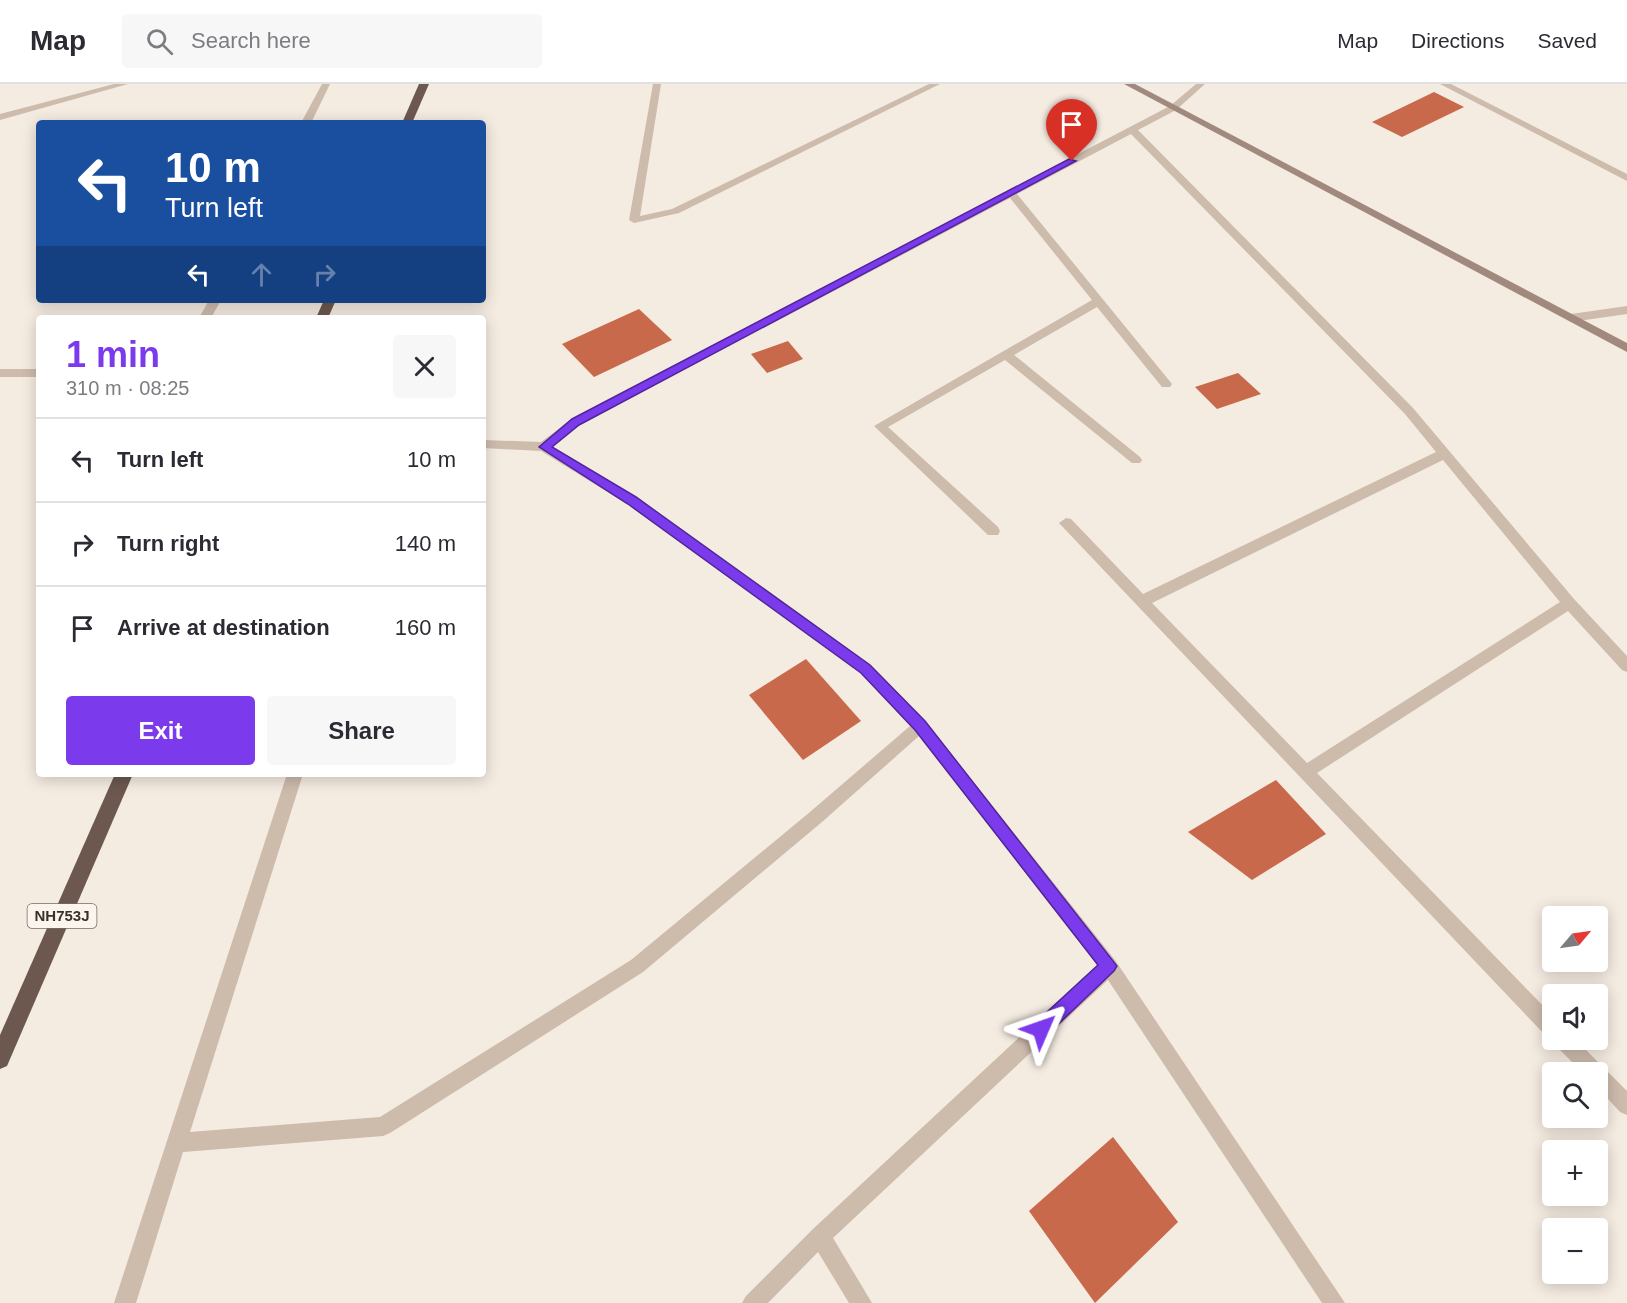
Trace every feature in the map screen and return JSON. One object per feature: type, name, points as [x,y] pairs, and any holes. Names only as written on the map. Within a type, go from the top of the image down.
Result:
[{"type":"highway","points":[[408,120],[424,84]]},
{"type":"highway","name":"NH753J","points":[[0,1059],[123,777]]},
{"type":"main road","points":[[1128,84],[1627,348]]},
{"type":"street","points":[[0,117],[124,84]]},
{"type":"street","points":[[308,120],[326,84]]},
{"type":"street","points":[[657,84],[634,220],[675,211],[936,84]]},
{"type":"street","points":[[544,447],[576,422],[1173,108],[1202,84]]},
{"type":"street","points":[[1444,84],[1627,178]]},
{"type":"street","points":[[1132,129],[1409,411],[1569,603],[1627,666]]},
{"type":"street","points":[[1011,193],[1166,384]]},
{"type":"street","points":[[993,531],[880,426],[1099,301]]},
{"type":"street","points":[[1571,318],[1627,310]]},
{"type":"street","points":[[1006,354],[1136,460]]},
{"type":"street","points":[[0,373],[36,373]]},
{"type":"street","points":[[486,444],[544,447],[632,501],[866,669],[920,726],[1109,966],[1334,1303]]},
{"type":"street","points":[[1142,602],[1444,454]]},
{"type":"street","points":[[1066,523],[1542,1018]]},
{"type":"street","points":[[1306,772],[1569,603]]},
{"type":"street","points":[[177,1143],[383,1126],[637,966],[816,817],[920,726]]},
{"type":"street","points":[[125,1303],[294,777]]},
{"type":"street","points":[[753,1303],[820,1236],[1109,966]]},
{"type":"street","points":[[1573,1050],[1585,1062]]},
{"type":"street","points":[[1608,1086],[1627,1105]]},
{"type":"street","points":[[820,1236],[861,1303]]},
{"type":"building","points":[[1434,92],[1464,107],[1402,137],[1372,122]]},
{"type":"building","points":[[639,309],[672,340],[594,377],[562,344]]},
{"type":"building","points":[[788,341],[803,359],[767,373],[751,354]]},
{"type":"building","points":[[1238,373],[1261,394],[1217,409],[1195,387]]},
{"type":"building","points":[[806,659],[861,721],[803,760],[749,695]]},
{"type":"building","points":[[1276,780],[1326,834],[1252,880],[1188,832]]},
{"type":"building","points":[[1113,1137],[1178,1222],[1095,1303],[1029,1211]]},
{"type":"route","points":[[1041,1029],[1109,966],[920,726],[866,669],[632,501],[544,447],[576,422],[1072,161]]}]
